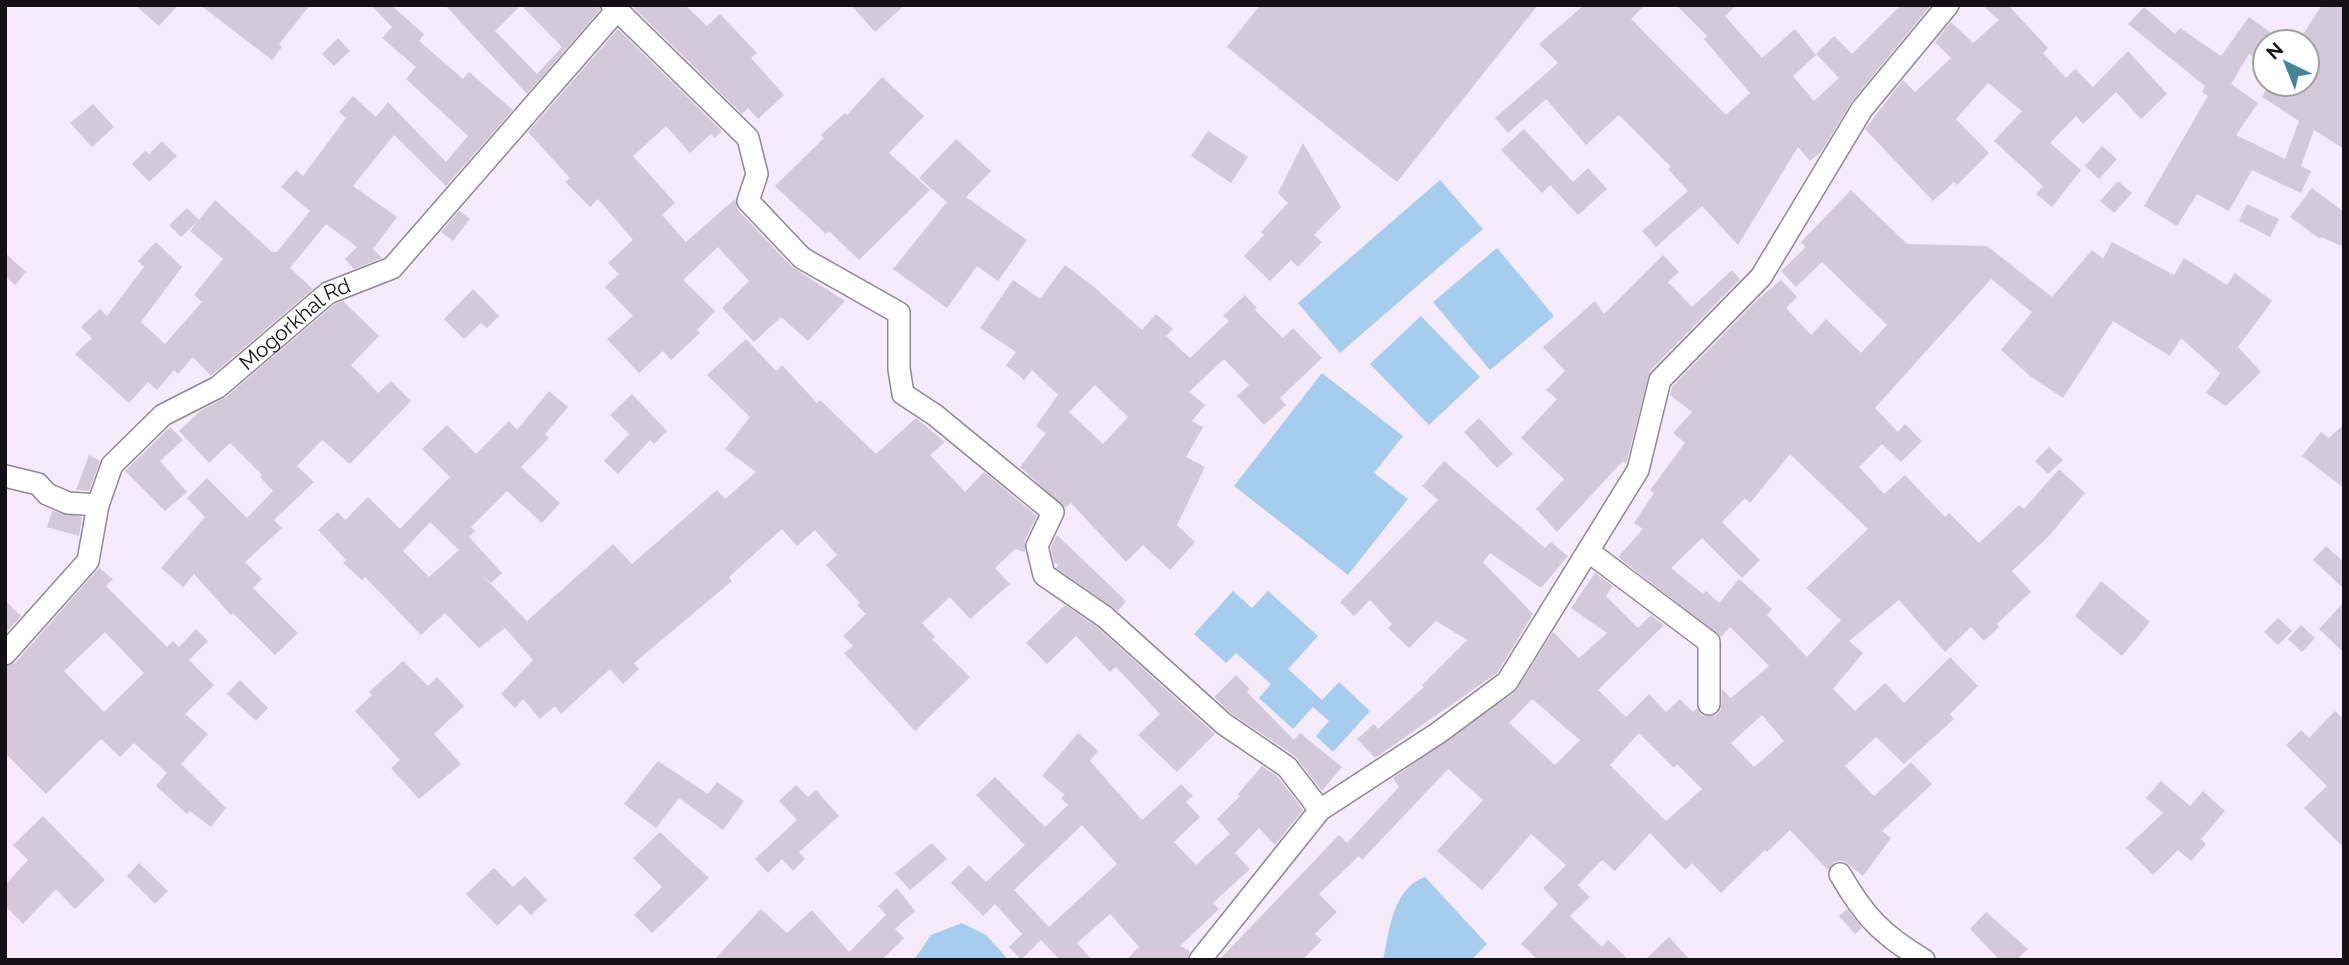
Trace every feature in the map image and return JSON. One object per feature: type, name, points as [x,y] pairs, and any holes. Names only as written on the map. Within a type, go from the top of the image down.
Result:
[{"type":"street","points":[[1200,960],[1320,810],[1438,733],[1507,682],[1638,470],[1660,380],[1761,277],[1862,109],[1948,5]]},
{"type":"street","points":[[614,8],[748,138],[757,174],[748,201],[802,258],[899,313],[898,369],[903,394],[935,415],[1053,512],[1037,546],[1044,575],[1105,617],[1224,723],[1287,767],[1320,810]]},
{"type":"street","name":"Mogorkhal Rd","points":[[5,654],[88,561],[98,505],[112,465],[163,415],[218,387],[328,293],[392,268],[614,8]]},
{"type":"street","points":[[5,476],[38,484],[47,494],[68,503],[98,505]]},
{"type":"street","points":[[1588,551],[1709,642],[1709,704]]},
{"type":"street","points":[[1840,874],[1861,911],[1903,947],[1924,960]]},
{"type":"water","points":[[1440,180],[1483,229],[1340,353],[1298,303]]},
{"type":"water","points":[[1497,248],[1554,316],[1490,370],[1433,302]]},
{"type":"water","points":[[1421,316],[1480,377],[1429,425],[1370,364]]},
{"type":"water","points":[[1322,373],[1403,436],[1374,473],[1408,499],[1348,575],[1234,486]]},
{"type":"water","points":[[1233,591],[1252,608],[1268,591],[1318,636],[1288,669],[1322,700],[1339,682],[1370,711],[1333,752],[1316,736],[1329,721],[1313,707],[1293,729],[1259,698],[1271,684],[1236,653],[1226,663],[1194,634]]},
{"type":"water","points":[[1425,877],[1487,944],[1471,960],[1383,960],[1399,901],[1414,883]]},
{"type":"water","points":[[962,923],[986,935],[1006,957],[1004,960],[914,960],[931,935]]},
{"type":"building","points":[[135,5],[178,5],[159,26]]},
{"type":"building","points":[[200,5],[310,5],[279,44],[282,47],[272,60]]},
{"type":"building","points":[[371,5],[391,5],[424,34],[419,41],[463,79],[469,72],[513,110],[446,186],[394,135],[353,186],[397,217],[373,249],[382,258],[354,269],[345,259],[357,247],[326,224],[290,268],[313,289],[211,376],[193,357],[178,374],[174,370],[157,390],[148,382],[129,403],[75,354],[92,338],[81,327],[100,309],[107,316],[144,267],[138,261],[156,242],[182,267],[141,322],[165,344],[202,302],[194,295],[223,259],[190,231],[215,200],[272,252],[277,252],[310,211],[281,187],[296,170],[303,176],[346,118],[339,112],[353,96],[376,117],[388,102],[446,162],[468,136],[406,79],[416,67],[382,38],[392,27]]},
{"type":"building","points":[[445,5],[521,5],[599,5],[600,10],[527,94]],"holes":[[[521,5],[562,47],[537,74],[495,31]]]},
{"type":"building","points":[[631,5],[685,5],[707,26],[720,14],[757,53],[751,58],[784,95],[758,119],[748,108],[742,114]]},
{"type":"building","points":[[851,5],[905,5],[875,32]]},
{"type":"building","points":[[1260,5],[1538,5],[1397,182],[1227,47]]},
{"type":"building","points":[[1584,5],[1645,5],[1631,19],[1726,115],[1750,93],[1704,39],[1707,36],[1676,5],[1737,5],[1725,16],[1762,58],[1795,29],[1816,55],[1793,76],[1814,101],[1839,78],[1816,54],[1834,36],[1852,54],[1901,5],[1931,5],[1852,101],[1821,152],[1810,161],[1798,147],[1738,245],[1702,206],[1656,247],[1642,231],[1688,191],[1668,169],[1671,167],[1619,115],[1586,145],[1546,99],[1508,133],[1495,118],[1558,63],[1539,44]]},
{"type":"building","points":[[1982,5],[2008,5],[2048,48],[2043,53],[2066,78],[2075,69],[2093,87],[2128,51],[2167,94],[2141,119],[2116,92],[2083,124],[2076,116],[2050,143],[2081,170],[2052,207],[2036,194],[2043,186],[1994,141],[2022,111],[1988,83],[1956,119],[1989,153],[1957,185],[1954,182],[1933,201],[1865,129],[1903,80],[1915,92],[1951,58],[1935,42],[1951,22],[1973,43],[1999,20]]},
{"type":"building","points":[[2322,5],[2344,5],[2344,149],[2314,130],[2301,166],[2311,171],[2301,193],[2252,170],[2229,211],[2197,194],[2177,226],[2144,206],[2208,96],[2202,92],[2205,86],[2128,24],[2144,7],[2175,34],[2180,28],[2221,56],[2249,17],[2264,28],[2251,28],[2251,56],[2249,54],[2231,84],[2258,103],[2236,135],[2285,159],[2299,121],[2264,98],[2321,98],[2321,28],[2307,28]]},
{"type":"building","points":[[618,29],[722,131],[715,138],[711,134],[690,153],[666,126],[633,156],[675,203],[662,215],[686,242],[735,199],[738,210],[792,267],[845,301],[808,341],[781,317],[754,342],[722,308],[749,281],[718,247],[683,280],[715,311],[697,330],[700,333],[671,360],[663,351],[639,373],[607,339],[633,316],[605,287],[619,274],[608,263],[633,240],[598,199],[590,207],[565,182],[570,178],[528,132]]},
{"type":"building","points":[[338,38],[350,51],[334,66],[322,54]]},
{"type":"building","points":[[882,77],[924,116],[889,153],[930,190],[859,260],[829,231],[826,234],[775,186],[824,138],[821,135],[845,113],[847,115]]},
{"type":"building","points":[[93,104],[114,127],[92,147],[70,123]]},
{"type":"building","points":[[1524,129],[1573,182],[1588,168],[1607,189],[1578,215],[1550,185],[1542,193],[1501,150]]},
{"type":"building","points":[[1208,131],[1248,157],[1231,183],[1191,156]]},
{"type":"building","points":[[956,139],[991,171],[966,197],[1027,240],[998,281],[977,266],[947,308],[893,269],[947,202],[919,178]]},
{"type":"building","points":[[162,141],[177,156],[149,182],[132,164],[145,151],[149,154]]},
{"type":"building","points":[[1303,143],[1341,207],[1314,235],[1322,242],[1298,267],[1291,260],[1270,281],[1244,256],[1264,235],[1261,232],[1288,203],[1278,193]]},
{"type":"building","points":[[2102,146],[2117,159],[2099,179],[2085,166]]},
{"type":"building","points":[[2118,181],[2132,193],[2114,213],[2100,201]]},
{"type":"building","points":[[2312,188],[2344,212],[2344,247],[2321,237],[2320,239],[2290,217]]},
{"type":"building","points":[[1851,190],[1907,244],[1987,246],[2052,297],[2092,250],[2103,259],[2112,242],[2174,275],[2184,258],[2227,285],[2235,273],[2272,301],[2238,347],[2261,372],[2226,406],[2206,393],[2220,373],[2181,338],[2170,356],[2113,321],[2063,398],[2030,376],[2001,350],[2032,312],[1991,279],[1875,408],[1898,432],[1905,424],[1922,441],[1901,462],[1882,444],[1859,467],[1884,494],[1905,475],[1945,517],[1949,513],[1979,543],[2019,505],[2024,509],[2059,469],[2085,493],[2049,536],[2012,571],[2031,592],[1997,624],[1999,627],[1984,641],[1971,627],[1945,652],[1899,600],[1849,641],[1863,653],[1833,689],[1855,711],[1885,683],[1904,703],[1950,657],[1978,686],[1950,714],[1954,719],[1904,764],[1876,737],[1845,766],[1874,796],[1911,762],[1932,784],[1882,831],[1891,838],[1863,876],[1844,861],[1834,862],[1828,870],[1790,830],[1721,893],[1692,863],[1685,870],[1650,833],[1615,871],[1602,860],[1578,885],[1590,897],[1570,916],[1602,947],[1608,940],[1629,960],[1538,960],[1521,944],[1558,904],[1543,888],[1566,865],[1531,834],[1482,890],[1437,851],[1483,800],[1448,769],[1362,860],[1359,856],[1319,894],[1337,912],[1315,934],[1322,940],[1302,960],[1219,960],[1339,835],[1347,843],[1399,787],[1393,778],[1515,692],[1553,632],[1579,658],[1607,633],[1571,608],[1595,573],[1613,586],[1606,596],[1638,628],[1651,615],[1664,625],[1598,690],[1626,717],[1649,694],[1666,712],[1680,699],[1693,712],[1697,708],[1703,716],[1715,716],[1721,710],[1722,689],[1731,698],[1769,666],[1730,627],[1721,637],[1618,557],[1643,529],[1634,523],[1654,493],[1650,490],[1685,443],[1673,433],[1692,412],[1670,395],[1672,387],[1758,299],[1781,280],[1797,297],[1786,308],[1811,335],[1826,319],[1861,353],[1887,325],[1822,262],[1796,287],[1781,271],[1806,247],[1801,242]],"holes":[[[1790,454],[1868,529],[1806,588],[1841,620],[1807,657],[1767,615],[1772,609],[1739,579],[1719,603],[1706,591],[1703,594],[1671,568],[1702,538],[1742,578],[1760,560],[1722,522],[1745,498],[1750,503]],[[1532,699],[1580,740],[1555,765],[1509,723]],[[1762,715],[1784,741],[1754,767],[1731,743]],[[1639,733],[1674,768],[1677,764],[1702,789],[1666,821],[1610,765]]]},
{"type":"building","points":[[2247,204],[2279,219],[2270,237],[2239,221]]},
{"type":"building","points":[[187,208],[199,220],[181,237],[169,225]]},
{"type":"building","points":[[459,211],[470,219],[453,241],[441,232]]},
{"type":"building","points":[[5,253],[26,272],[15,285],[5,276]]},
{"type":"building","points":[[1663,255],[1679,272],[1668,282],[1692,307],[1732,270],[1740,279],[1650,371],[1626,464],[1623,461],[1557,532],[1536,509],[1564,479],[1521,438],[1557,399],[1546,390],[1565,371],[1543,347],[1595,301],[1604,314]]},
{"type":"building","points":[[1065,265],[1142,330],[1156,314],[1173,329],[1166,336],[1190,358],[1229,321],[1223,316],[1245,295],[1257,308],[1255,310],[1283,338],[1293,328],[1322,358],[1280,398],[1286,405],[1264,425],[1237,396],[1249,385],[1224,359],[1189,392],[1205,405],[1192,421],[1203,427],[1186,457],[1205,467],[1177,525],[1195,542],[1170,570],[1143,545],[1126,562],[1071,503],[1065,508],[1020,467],[1046,433],[1036,426],[1058,395],[1032,370],[1024,380],[1006,365],[1016,352],[980,328],[1013,280],[1040,299]],"holes":[[[1095,385],[1128,417],[1103,444],[1069,412]]]},
{"type":"building","points":[[473,289],[499,316],[487,328],[481,323],[464,339],[444,319]]},
{"type":"building","points":[[343,301],[379,336],[351,365],[378,393],[391,381],[411,401],[350,464],[322,440],[297,466],[314,482],[274,520],[282,528],[245,562],[262,579],[253,588],[298,633],[275,655],[233,613],[231,615],[194,574],[183,587],[161,568],[205,517],[187,498],[207,478],[247,518],[273,491],[260,477],[262,475],[230,443],[209,463],[179,431],[200,411],[226,397],[335,304]]},
{"type":"building","points":[[746,339],[776,371],[782,365],[817,403],[820,400],[876,454],[916,418],[945,442],[930,455],[965,492],[984,472],[1037,516],[1025,540],[1025,552],[1015,549],[995,568],[1010,584],[970,619],[950,597],[922,623],[935,637],[932,639],[970,677],[915,731],[844,653],[853,646],[843,636],[866,614],[857,605],[860,603],[826,565],[837,555],[815,530],[797,546],[782,529],[729,577],[732,581],[634,663],[639,669],[623,684],[610,669],[561,714],[555,706],[540,719],[523,699],[515,708],[501,694],[533,660],[505,628],[479,648],[445,613],[421,635],[365,577],[362,580],[343,563],[346,560],[318,530],[338,512],[345,520],[368,497],[400,529],[450,477],[422,449],[447,425],[476,454],[509,421],[517,430],[549,391],[568,407],[545,434],[549,438],[521,467],[560,503],[542,523],[507,491],[471,527],[475,531],[469,537],[502,573],[491,583],[480,573],[527,621],[613,544],[632,564],[717,490],[725,499],[756,472],[725,449],[750,417],[707,375]],"holes":[[[430,522],[459,550],[429,577],[403,551]]]},
{"type":"building","points":[[632,394],[667,431],[654,444],[650,440],[618,474],[604,461],[629,434],[610,415]]},
{"type":"building","points":[[1479,418],[1513,454],[1497,468],[1464,432]]},
{"type":"building","points":[[2344,424],[2344,488],[2302,456],[2321,432],[2329,438]]},
{"type":"building","points":[[170,427],[183,440],[160,461],[187,492],[165,511],[125,471]]},
{"type":"building","points":[[2049,447],[2063,460],[2048,474],[2035,461]]},
{"type":"building","points":[[89,455],[100,461],[89,491],[76,490]]},
{"type":"building","points":[[1444,461],[1545,548],[1551,542],[1568,556],[1541,588],[1490,553],[1483,562],[1533,614],[1497,673],[1375,758],[1357,739],[1374,724],[1378,729],[1424,687],[1422,685],[1467,640],[1436,621],[1409,648],[1388,628],[1392,624],[1370,600],[1354,616],[1340,602],[1438,500],[1422,486]]},
{"type":"building","points":[[52,511],[82,517],[79,536],[47,527]]},
{"type":"building","points":[[1057,535],[1126,601],[1118,611],[1056,568],[1058,564],[1054,563],[1051,547]]},
{"type":"building","points":[[2326,546],[2344,562],[2344,589],[2313,560]]},
{"type":"building","points":[[99,568],[113,579],[106,586],[167,647],[173,641],[179,647],[196,629],[208,641],[189,660],[214,685],[185,714],[208,734],[181,764],[226,808],[211,827],[190,811],[187,814],[156,786],[167,773],[134,743],[120,757],[101,739],[46,794],[5,753],[5,667],[15,663]],"holes":[[[105,632],[144,673],[104,712],[64,671]]]},
{"type":"building","points":[[2101,581],[2150,622],[2122,656],[2075,616]]},
{"type":"building","points":[[5,600],[21,616],[5,634]]},
{"type":"building","points":[[2344,602],[2344,653],[2319,629]]},
{"type":"building","points":[[1065,605],[1097,627],[1215,734],[1177,772],[1138,735],[1160,714],[1116,667],[1110,672],[1076,636],[1047,664],[1026,643]]},
{"type":"building","points":[[2278,618],[2292,631],[2278,645],[2264,632]]},
{"type":"building","points":[[2301,625],[2315,638],[2302,652],[2288,639]]},
{"type":"building","points":[[403,661],[428,686],[437,677],[464,706],[434,734],[461,764],[419,799],[391,768],[400,760],[355,711],[372,695],[369,692]]},
{"type":"building","points":[[1236,675],[1250,689],[1247,692],[1294,740],[1300,733],[1342,767],[1322,791],[1295,756],[1232,714],[1214,697]]},
{"type":"building","points":[[240,680],[268,708],[256,721],[227,694]]},
{"type":"building","points":[[2335,711],[2344,720],[2344,848],[2304,808],[2327,786],[2286,745],[2301,730],[2309,738]]},
{"type":"building","points":[[1078,733],[1098,751],[1090,761],[1142,820],[1181,784],[1193,796],[1186,802],[1200,817],[1174,842],[1196,865],[1230,834],[1217,819],[1240,796],[1238,794],[1262,766],[1278,777],[1303,810],[1275,845],[1259,828],[1235,853],[1250,869],[1213,903],[1219,909],[1180,946],[1190,951],[1187,960],[1126,960],[1139,947],[1110,914],[1077,943],[1092,960],[1060,960],[1041,940],[1021,960],[1009,947],[1022,934],[995,904],[983,916],[951,883],[969,865],[986,882],[1025,845],[976,795],[995,777],[1045,827],[1068,805],[1061,798],[1065,795],[1042,776]],"holes":[[[1082,825],[1117,864],[1049,927],[1014,890]]]},
{"type":"building","points":[[658,761],[708,794],[717,782],[744,801],[723,830],[679,798],[656,828],[624,804]]},
{"type":"building","points":[[2161,781],[2190,806],[2203,791],[2225,811],[2201,839],[2206,844],[2191,861],[2178,850],[2153,875],[2126,848],[2163,813],[2146,798]]},
{"type":"building","points":[[796,785],[808,797],[816,790],[839,816],[799,852],[805,859],[793,871],[782,859],[768,873],[755,859],[797,820],[779,801]]},
{"type":"building","points":[[43,816],[105,880],[75,909],[56,889],[23,924],[5,906],[5,885],[28,860],[13,845]]},
{"type":"building","points":[[660,832],[709,878],[652,933],[634,915],[662,887],[633,858]]},
{"type":"building","points":[[932,843],[947,859],[910,890],[895,873]]},
{"type":"building","points":[[139,863],[168,891],[155,904],[127,876]]},
{"type":"building","points":[[494,868],[513,887],[525,876],[547,900],[531,915],[520,904],[497,926],[466,894]]},
{"type":"building","points":[[897,888],[915,911],[895,929],[904,938],[882,960],[714,960],[761,909],[787,933],[812,910],[849,952],[886,915],[878,906]]},
{"type":"building","points":[[1847,909],[1862,928],[1855,934],[1839,916]]},
{"type":"building","points":[[1986,912],[2028,949],[2016,960],[2000,960],[1970,929]]},
{"type":"building","points":[[1669,937],[1690,960],[1645,960]]}]
